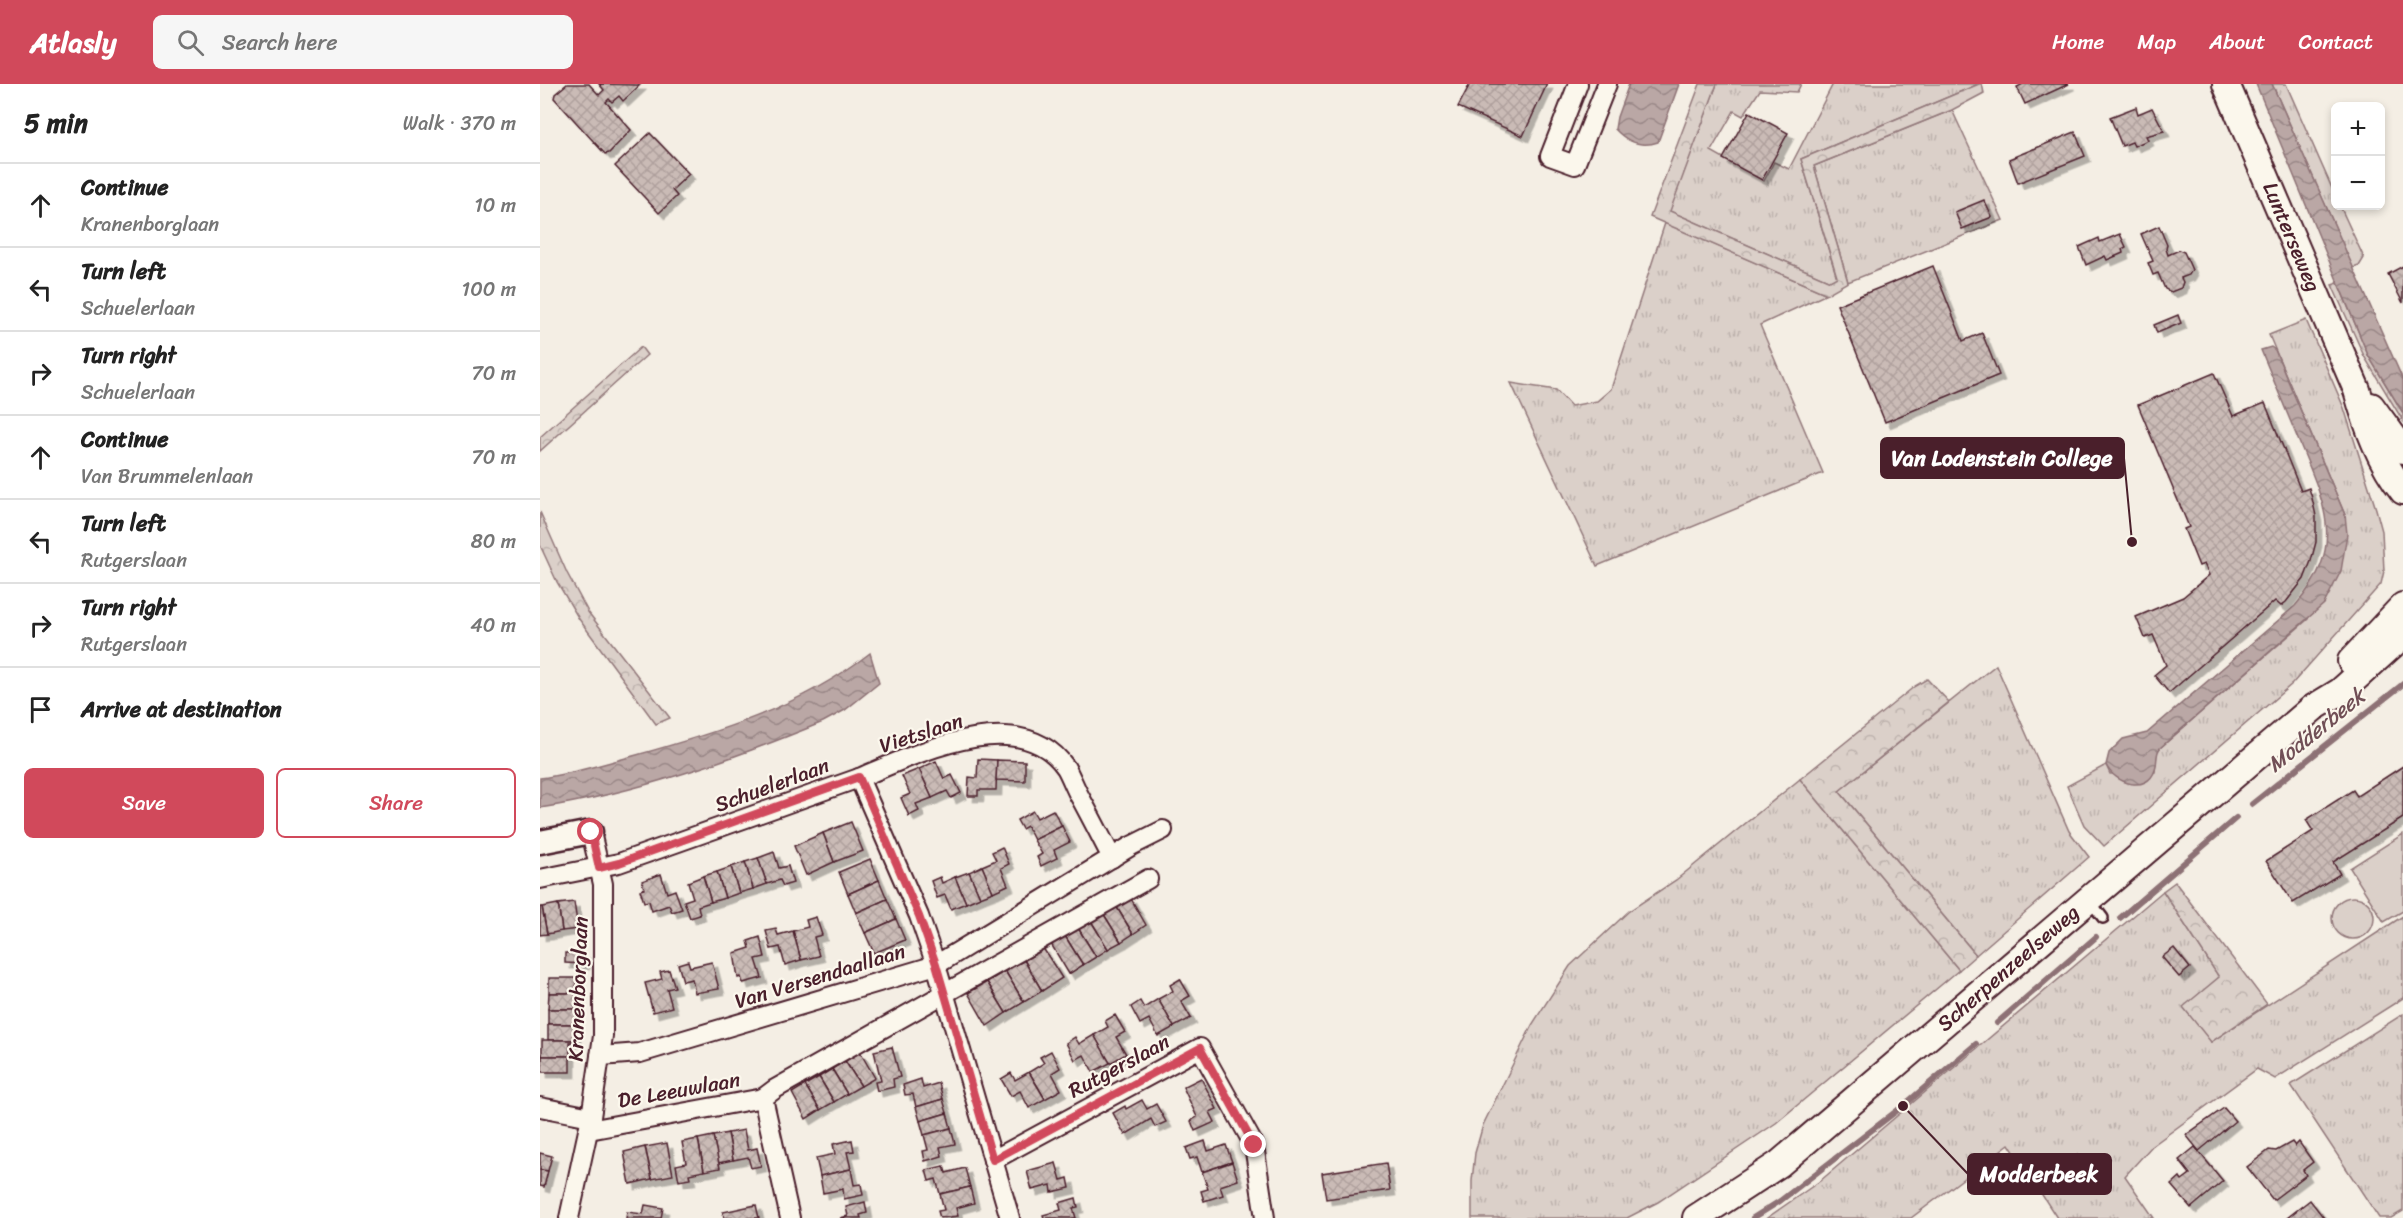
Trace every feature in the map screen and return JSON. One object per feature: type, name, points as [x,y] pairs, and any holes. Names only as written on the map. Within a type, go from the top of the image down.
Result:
[{"type":"main road","name":"Lunterseweg","points":[[2226,84],[2357,390],[2364,416],[2378,450],[2403,491]]},
{"type":"main road","name":"Lunterseweg","points":[[2357,390],[2374,409],[2403,450]]},
{"type":"main road","name":"Scherpenzeelseweg","points":[[2313,708],[2331,682],[2403,606]]},
{"type":"main road","name":"Scherpenzeelseweg","points":[[1696,1218],[1779,1164],[2096,909],[2313,708],[2341,691],[2403,634]]},
{"type":"street","points":[[1578,84],[1550,156],[1575,165],[1606,84]]},
{"type":"street","name":"Vietslaan","points":[[859,777],[963,740],[999,735],[1023,737],[1044,747],[1065,767],[1112,858]]},
{"type":"street","name":"Schuelerlaan","points":[[540,879],[619,863],[859,777],[919,916],[936,964],[1010,1218]]},
{"type":"street","name":"Van Versendaallaan","points":[[600,1056],[640,1053],[936,964],[1112,858],[1163,830]]},
{"type":"street","points":[[540,842],[591,832]]},
{"type":"street","name":"Kranenborglaan","points":[[568,1218],[590,1123],[603,1036],[603,884],[591,832]]},
{"type":"street","points":[[763,1098],[775,1089],[1148,879]]},
{"type":"street","name":"Rutgerslaan","points":[[993,1160],[1200,1048],[1254,1145],[1265,1218]]},
{"type":"street","name":"De Leeuwlaan","points":[[590,1123],[763,1098],[790,1218]]},
{"type":"street","points":[[540,1107],[590,1123]]},
{"type":"green space","points":[[1700,84],[1717,84],[1670,211],[1830,281],[1837,277],[1801,159],[1979,84],[1982,84],[1984,93],[1952,110],[1814,166],[1848,282],[1827,294],[1650,217]]},
{"type":"green space","points":[[1717,84],[1801,84],[1797,92],[1760,90],[1743,116],[1734,111],[1711,151],[1764,181],[1774,162],[1789,169],[1833,84],[1979,84],[1801,159],[1837,278],[1830,281],[1669,211]]},
{"type":"green space","points":[[2272,84],[2286,84],[2331,186],[2331,210],[2342,210],[2364,258],[2359,266],[2353,268]]},
{"type":"green space","points":[[1952,110],[2003,220],[1848,282],[1814,166]]},
{"type":"green space","points":[[1665,223],[1827,294],[1760,325],[1823,473],[1597,566],[1511,383],[1556,390],[1571,406],[1597,401],[1611,389]]},
{"type":"green space","points":[[2338,283],[2368,355],[2403,413],[2403,421],[2364,356],[2332,285]]},
{"type":"green space","points":[[2306,320],[2344,408],[2376,509],[2382,531],[2384,571],[2381,584],[2292,684],[2104,846],[2084,825],[2067,786],[2106,765],[2110,774],[2155,772],[2157,752],[2160,748],[2308,619],[2345,515],[2269,335]]},
{"type":"green space","points":[[641,347],[647,355],[540,451],[540,437]]},
{"type":"green space","points":[[540,512],[567,573],[588,612],[670,718],[656,724],[579,619],[557,582],[540,545]]},
{"type":"green space","points":[[1996,665],[2069,831],[2089,857],[1976,955],[1839,791]]},
{"type":"green space","points":[[1927,679],[1949,702],[1839,791],[1976,955],[1959,970],[1800,779],[1915,686]]},
{"type":"green space","points":[[1800,779],[1959,970],[1776,1123],[1658,1202],[1627,1218],[1472,1218],[1475,1153],[1483,1125],[1532,1025],[1570,966],[1629,911],[1676,880]]},
{"type":"green space","points":[[2403,834],[2403,911],[2384,922],[2350,868]]},
{"type":"green space","points":[[2175,882],[2267,1004],[2211,1042],[2183,1007],[2219,977],[2163,891]]},
{"type":"green space","points":[[2163,891],[2219,977],[2211,1042],[2403,916],[2403,998],[2275,1079],[2257,1069],[2152,1146],[2125,1176],[2154,1218],[2057,1218],[2009,1144],[1911,1218],[1767,1218],[1820,1181]]},
{"type":"green space","points":[[2353,897],[2368,903],[2374,918],[2368,933],[2353,939],[2338,933],[2332,918],[2338,903]]},
{"type":"green space","points":[[2403,1014],[2403,1211],[2391,1218],[2379,1218],[2291,1085]]},
{"type":"water","points":[[1629,84],[1679,84],[1658,142],[1635,143],[1615,129]]},
{"type":"water","points":[[2256,84],[2272,84],[2403,380],[2403,413],[2368,355]]},
{"type":"water","points":[[2271,347],[2275,350],[2345,515],[2347,534],[2341,571],[2324,604],[2160,748],[2151,777],[2145,782],[2131,784],[2110,772],[2106,765],[2109,753],[2123,739],[2147,733],[2295,606],[2311,585],[2321,565],[2326,546],[2323,507],[2309,466],[2261,350]]},
{"type":"water","points":[[870,653],[879,683],[845,710],[823,722],[719,762],[648,784],[576,802],[540,808],[540,778],[575,771],[726,728],[816,689]]},
{"type":"building","points":[[567,84],[589,84],[599,95],[604,90],[599,84],[640,85],[623,101],[619,96],[612,102],[609,99],[606,102],[631,130],[609,153],[605,154],[554,98],[555,94]]},
{"type":"building","points":[[1470,84],[1547,84],[1523,136],[1458,107]]},
{"type":"building","points":[[2023,84],[2069,84],[2025,104],[2017,87]]},
{"type":"building","points":[[2136,107],[2138,114],[2152,108],[2164,131],[2146,136],[2148,140],[2134,146],[2132,142],[2122,146],[2110,117]]},
{"type":"building","points":[[1749,112],[1788,133],[1762,180],[1723,159]]},
{"type":"building","points":[[2075,132],[2085,156],[2018,183],[2009,159]]},
{"type":"building","points":[[650,133],[689,174],[672,190],[677,196],[659,213],[615,166]]},
{"type":"building","points":[[1984,200],[1992,217],[1962,229],[1955,212]]},
{"type":"building","points":[[2159,226],[2167,245],[2168,255],[2179,250],[2184,252],[2192,270],[2189,275],[2181,278],[2183,282],[2181,288],[2171,292],[2165,289],[2158,273],[2153,275],[2148,263],[2153,261],[2141,234]]},
{"type":"building","points":[[2120,234],[2126,247],[2122,249],[2123,253],[2107,260],[2105,256],[2086,265],[2079,247],[2099,238],[2100,242]]},
{"type":"building","points":[[1933,266],[1963,341],[1982,333],[1999,375],[1885,422],[1837,305]]},
{"type":"building","points":[[2403,266],[2403,303],[2388,274]]},
{"type":"building","points":[[2178,315],[2181,323],[2157,333],[2154,325]]},
{"type":"building","points":[[2214,373],[2233,416],[2265,403],[2301,491],[2309,488],[2316,516],[2316,542],[2304,579],[2286,602],[2281,606],[2275,601],[2169,693],[2154,675],[2166,665],[2153,635],[2145,638],[2136,617],[2183,597],[2209,575],[2204,564],[2199,566],[2184,529],[2189,527],[2138,405]]},
{"type":"building","points":[[978,759],[997,760],[996,790],[978,790],[978,796],[968,796],[969,777],[977,778]]},
{"type":"building","points":[[997,760],[1025,761],[1025,781],[996,780]]},
{"type":"building","points":[[936,761],[944,779],[952,775],[961,793],[951,798],[947,791],[932,798],[919,769]]},
{"type":"building","points":[[2403,766],[2403,818],[2333,862],[2340,874],[2293,903],[2266,861],[2313,831],[2306,820],[2353,790],[2357,796]]},
{"type":"building","points":[[919,769],[932,798],[916,804],[919,811],[909,816],[901,798],[910,794],[902,776]]},
{"type":"building","points":[[1053,810],[1062,826],[1034,840],[1027,826],[1022,829],[1017,820],[1033,811],[1037,818]]},
{"type":"building","points":[[851,822],[863,851],[834,862],[823,833]]},
{"type":"building","points":[[1062,826],[1070,842],[1054,850],[1057,858],[1041,866],[1037,857],[1042,854],[1034,840]]},
{"type":"building","points":[[823,833],[834,862],[806,875],[794,846]]},
{"type":"building","points":[[1002,847],[1009,864],[1001,868],[1008,885],[993,892],[982,866],[996,860],[992,852]]},
{"type":"building","points":[[774,852],[779,868],[788,866],[793,883],[783,886],[780,880],[767,884],[758,858]]},
{"type":"building","points":[[758,858],[767,884],[753,889],[745,862]]},
{"type":"building","points":[[870,859],[879,880],[848,894],[839,872]]},
{"type":"building","points":[[745,862],[753,889],[739,893],[731,867]]},
{"type":"building","points":[[982,866],[993,892],[980,897],[969,872]]},
{"type":"building","points":[[731,867],[739,893],[725,898],[717,872]]},
{"type":"building","points":[[717,872],[725,898],[711,902],[703,876]]},
{"type":"building","points":[[969,872],[980,897],[966,903],[955,877]]},
{"type":"building","points":[[661,874],[667,893],[675,890],[682,909],[672,912],[669,905],[652,911],[649,901],[644,902],[640,890],[644,889],[642,881]]},
{"type":"building","points":[[703,876],[711,902],[698,906],[700,915],[690,918],[684,901],[693,898],[688,882]]},
{"type":"building","points":[[940,877],[942,883],[955,877],[966,903],[951,909],[945,895],[937,898],[931,881]]},
{"type":"building","points":[[879,880],[887,899],[856,913],[848,894]]},
{"type":"building","points":[[1130,897],[1146,925],[1133,934],[1116,906]]},
{"type":"building","points":[[887,899],[896,919],[865,933],[856,913]]},
{"type":"building","points":[[574,902],[578,929],[562,931],[558,904]]},
{"type":"building","points":[[558,904],[562,931],[547,934],[542,907]]},
{"type":"building","points":[[1116,906],[1133,934],[1121,942],[1103,913]]},
{"type":"building","points":[[540,907],[542,907],[547,934],[540,935]]},
{"type":"building","points":[[1103,913],[1121,942],[1108,949],[1091,921]]},
{"type":"building","points":[[816,917],[822,935],[814,937],[819,956],[801,960],[793,931],[808,927],[806,920]]},
{"type":"building","points":[[896,919],[905,940],[874,953],[865,933]]},
{"type":"building","points":[[1091,921],[1108,949],[1096,957],[1078,928]]},
{"type":"building","points":[[1078,928],[1096,957],[1083,965],[1065,936]]},
{"type":"building","points":[[776,929],[778,935],[793,931],[801,960],[785,965],[780,947],[771,949],[766,931]]},
{"type":"building","points":[[1065,936],[1083,965],[1069,974],[1051,944]]},
{"type":"building","points":[[760,937],[765,957],[756,959],[762,978],[743,983],[741,977],[738,978],[734,953],[750,948],[748,941]]},
{"type":"building","points":[[1043,948],[1062,978],[1042,991],[1024,960]]},
{"type":"building","points":[[2174,948],[2190,968],[2179,977],[2162,957]]},
{"type":"building","points":[[565,953],[584,953],[584,964],[565,963]]},
{"type":"building","points":[[1024,960],[1042,991],[1024,1002],[1005,971]]},
{"type":"building","points":[[688,961],[690,967],[712,962],[719,989],[695,993],[692,979],[683,981],[678,964]]},
{"type":"building","points":[[669,970],[675,987],[667,989],[672,1007],[653,1012],[645,983],[662,979],[660,972]]},
{"type":"building","points":[[1005,971],[1024,1002],[1006,1013],[987,982]]},
{"type":"building","points":[[549,978],[576,978],[576,993],[549,993]]},
{"type":"building","points":[[1180,979],[1190,996],[1181,1001],[1191,1018],[1174,1027],[1158,999],[1173,991],[1170,985]]},
{"type":"building","points":[[987,982],[1006,1013],[987,1026],[968,993]]},
{"type":"building","points":[[549,993],[576,993],[576,1009],[548,1009]]},
{"type":"building","points":[[1158,999],[1174,1027],[1158,1036],[1149,1019],[1140,1024],[1131,1007],[1140,1001],[1144,1008]]},
{"type":"building","points":[[548,1009],[576,1009],[576,1024],[548,1024]]},
{"type":"building","points":[[1115,1015],[1125,1032],[1116,1037],[1126,1054],[1110,1063],[1094,1035],[1108,1027],[1105,1021]]},
{"type":"building","points":[[548,1024],[576,1024],[576,1040],[548,1040]]},
{"type":"building","points":[[1094,1035],[1110,1063],[1093,1072],[1084,1055],[1075,1060],[1066,1043],[1075,1037],[1079,1044]]},
{"type":"building","points":[[542,1040],[576,1040],[576,1042],[570,1042],[570,1056],[542,1056]]},
{"type":"building","points":[[892,1047],[900,1077],[893,1079],[894,1087],[877,1091],[875,1082],[881,1081],[874,1051]]},
{"type":"building","points":[[1051,1051],[1060,1068],[1052,1073],[1061,1090],[1045,1099],[1029,1072],[1044,1063],[1040,1057]]},
{"type":"building","points":[[860,1052],[875,1078],[861,1086],[845,1061]]},
{"type":"building","points":[[542,1056],[570,1056],[570,1072],[542,1072]]},
{"type":"building","points":[[845,1061],[861,1086],[847,1094],[832,1069]]},
{"type":"building","points":[[832,1069],[847,1094],[834,1102],[819,1077]]},
{"type":"building","points":[[1029,1072],[1045,1099],[1029,1108],[1020,1091],[1011,1096],[1001,1079],[1011,1073],[1015,1080]]},
{"type":"building","points":[[819,1077],[834,1102],[820,1110],[805,1085]]},
{"type":"building","points":[[1201,1078],[1217,1109],[1210,1112],[1215,1122],[1195,1131],[1191,1121],[1197,1117],[1183,1087]]},
{"type":"building","points":[[921,1079],[923,1088],[939,1083],[943,1099],[916,1107],[913,1094],[905,1095],[903,1085]]},
{"type":"building","points":[[805,1085],[820,1110],[806,1119],[792,1093]]},
{"type":"building","points":[[943,1099],[947,1113],[920,1121],[916,1107]]},
{"type":"building","points":[[1142,1100],[1147,1109],[1156,1104],[1166,1122],[1155,1127],[1151,1119],[1125,1135],[1113,1113]]},
{"type":"building","points":[[2224,1108],[2235,1121],[2199,1151],[2186,1135]]},
{"type":"building","points":[[947,1113],[951,1128],[924,1135],[920,1121]]},
{"type":"building","points":[[951,1128],[955,1144],[940,1147],[942,1156],[925,1161],[923,1151],[928,1150],[924,1135]]},
{"type":"building","points":[[744,1130],[748,1150],[757,1148],[761,1166],[751,1168],[748,1157],[733,1160],[728,1133]]},
{"type":"building","points":[[728,1133],[733,1160],[718,1163],[713,1136]]},
{"type":"building","points":[[713,1136],[720,1168],[704,1171],[698,1139]]},
{"type":"building","points":[[698,1139],[704,1171],[689,1174],[690,1179],[679,1181],[676,1165],[686,1163],[682,1142]]},
{"type":"building","points":[[852,1140],[854,1151],[847,1152],[851,1169],[820,1176],[816,1158],[835,1154],[833,1144]]},
{"type":"building","points":[[1205,1141],[1208,1151],[1226,1145],[1232,1162],[1202,1172],[1197,1157],[1190,1159],[1186,1148]]},
{"type":"building","points":[[2292,1142],[2295,1146],[2299,1142],[2313,1162],[2303,1170],[2306,1175],[2273,1200],[2247,1167],[2269,1150],[2276,1151]]},
{"type":"building","points":[[667,1143],[673,1175],[652,1179],[645,1147]]},
{"type":"building","points":[[645,1147],[652,1179],[630,1184],[624,1152]]},
{"type":"building","points":[[2195,1147],[2223,1181],[2191,1208],[2171,1185],[2180,1177],[2182,1180],[2190,1174],[2179,1160]]},
{"type":"building","points":[[540,1153],[552,1156],[548,1171],[540,1170]]},
{"type":"building","points":[[1232,1162],[1238,1180],[1220,1186],[1223,1195],[1204,1201],[1201,1191],[1208,1189],[1202,1172]]},
{"type":"building","points":[[1056,1163],[1061,1180],[1068,1178],[1070,1188],[1052,1192],[1051,1185],[1032,1190],[1027,1171]]},
{"type":"building","points":[[1386,1163],[1390,1190],[1326,1199],[1322,1173]]},
{"type":"building","points":[[944,1166],[946,1173],[965,1168],[970,1187],[940,1194],[936,1179],[929,1181],[926,1170]]},
{"type":"building","points":[[851,1169],[854,1185],[861,1184],[863,1195],[844,1199],[843,1189],[823,1193],[820,1176]]},
{"type":"building","points":[[540,1170],[548,1171],[544,1187],[540,1186]]},
{"type":"building","points":[[970,1187],[974,1203],[956,1208],[958,1216],[940,1218],[938,1211],[944,1210],[940,1194]]},
{"type":"building","points":[[1076,1198],[1078,1207],[1073,1208],[1076,1218],[1044,1218],[1043,1215],[1061,1210],[1059,1203]]},
{"type":"building","points":[[2310,1200],[2324,1218],[2287,1218]]},
{"type":"building","points":[[865,1202],[867,1213],[860,1215],[861,1218],[840,1218],[848,1216],[846,1207]]},
{"type":"building","points":[[645,1205],[663,1208],[661,1218],[626,1218],[627,1212],[643,1214]]},
{"type":"building","points":[[756,1205],[759,1218],[724,1218],[723,1212]]},
{"type":"waterway","name":"Modderbeek","points":[[2252,804],[2403,684]]},
{"type":"waterway","name":"Modderbeek","points":[[2120,918],[2236,818]]},
{"type":"waterway","name":"Modderbeek","points":[[1997,1023],[2096,937]]},
{"type":"waterway","name":"Modderbeek","points":[[1753,1218],[1780,1201],[1903,1106],[1976,1044]]},
{"type":"place","name":"Van Lodenstein College","points":[[2132,542]]},
{"type":"place","name":"Modderbeek","points":[[1903,1106]]},
{"type":"route","points":[[591,832],[599,868],[619,863],[859,777],[919,916],[936,964],[993,1160],[1200,1048],[1254,1145]]}]
